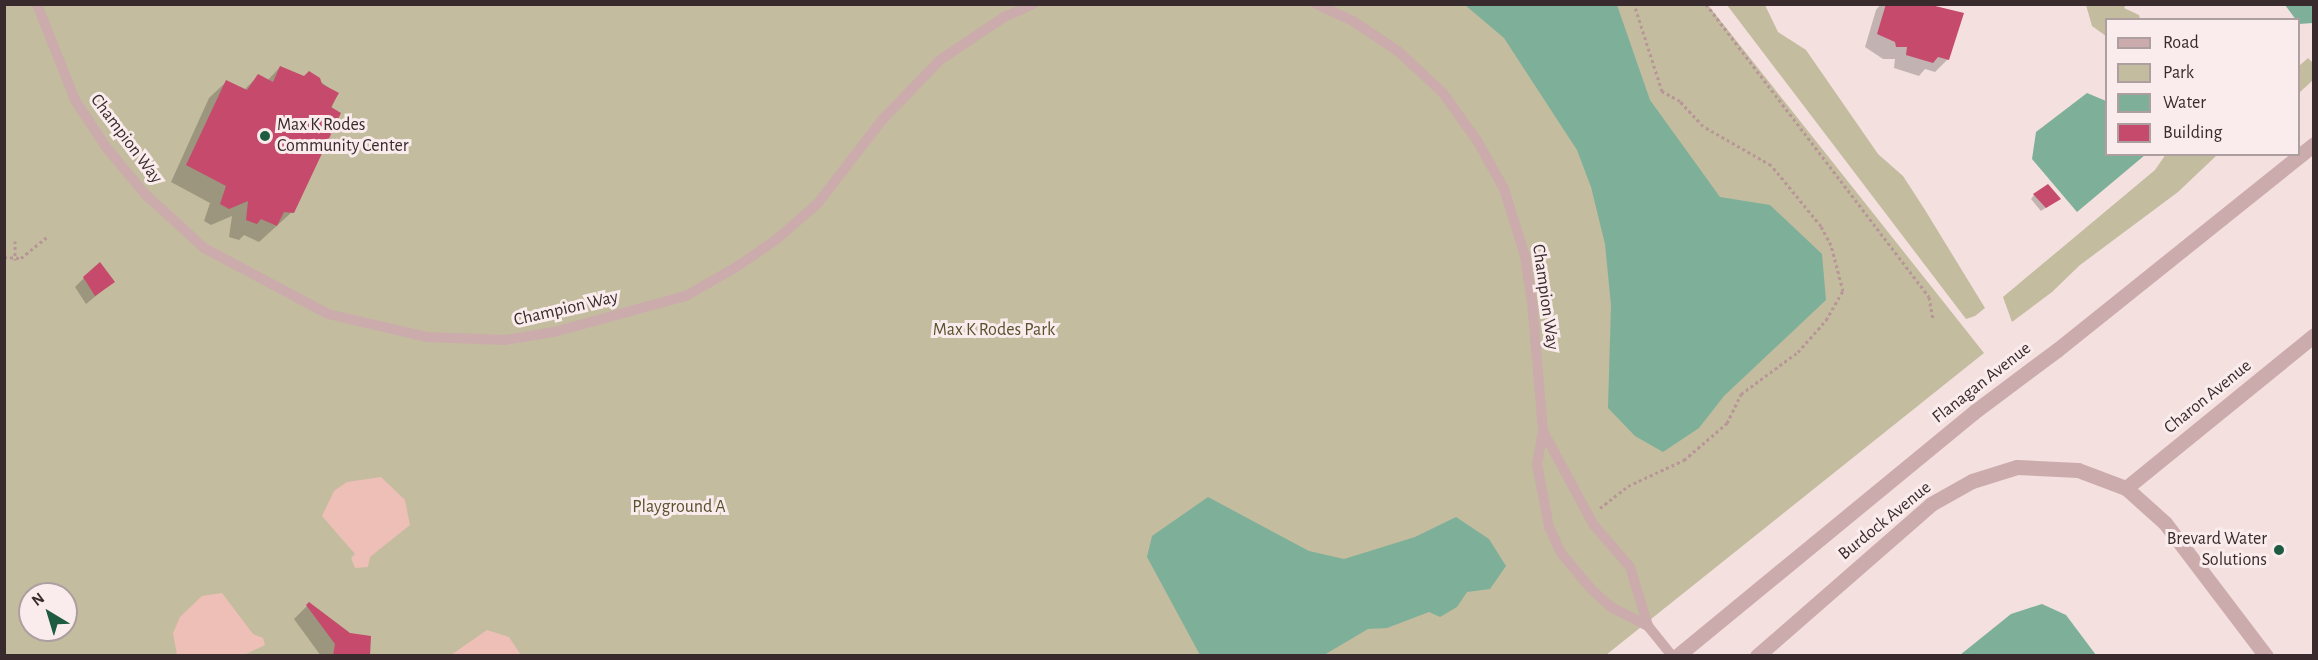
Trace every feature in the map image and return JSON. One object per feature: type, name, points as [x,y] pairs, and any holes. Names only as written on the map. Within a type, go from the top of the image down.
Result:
[{"type":"street","name":"Flanagan Avenue","points":[[2300,155],[2313,144]]},
{"type":"street","name":"Flanagan Avenue","points":[[1677,656],[1982,405],[2058,350],[2298,156]]},
{"type":"street","name":"Charon Avenue","points":[[2126,488],[2313,335]]},
{"type":"street","name":"Burdock Avenue","points":[[1757,656],[1931,504],[1972,481],[2017,467],[2078,470],[2126,488],[2165,523],[2266,656]]},
{"type":"lane","name":"Champion Way","points":[[37,4],[75,100],[106,147],[144,193],[204,248],[328,314],[427,337],[505,340],[554,332],[686,296],[738,266],[777,239],[818,203],[883,119],[940,60],[1004,17],[1033,4]]},
{"type":"lane","name":"Champion Way","points":[[1316,4],[1353,21],[1399,52],[1443,93],[1478,142],[1504,189],[1525,256],[1543,431],[1537,464],[1541,500],[1561,553],[1611,607],[1648,626]]},
{"type":"lane","name":"Champion Way","points":[[1543,431],[1589,517],[1630,567],[1648,626],[1672,656]]},
{"type":"path","points":[[1589,517],[1628,486],[1684,460],[1728,423],[1741,394],[1798,352],[1826,320],[1843,291],[1831,245],[1821,226],[1771,165],[1703,126],[1680,101],[1662,91],[1634,4]]},
{"type":"path","points":[[1706,4],[1929,297],[1933,320]]},
{"type":"path","points":[[4,257],[15,260],[32,253],[47,237]]},
{"type":"path","points":[[15,241],[15,260]]},
{"type":"green space","name":"Max K Rodes Park","points":[[4,5],[1708,5],[1984,353],[1606,655],[5,655]]},
{"type":"green space","points":[[1727,5],[1765,5],[1778,32],[1806,50],[1878,154],[1903,176],[1985,308],[1975,316],[1966,319]]},
{"type":"green space","points":[[2086,5],[2126,5],[2124,8],[2139,15],[2140,18],[2105,18],[2105,35],[2092,26]]},
{"type":"green space","points":[[2308,58],[2313,63],[2313,80],[2300,92],[2300,65]]},
{"type":"green space","points":[[2165,156],[2216,156],[2178,192],[2080,265],[2052,292],[2012,322],[2003,297],[2155,170]]},
{"type":"sand","points":[[381,477],[405,500],[410,525],[370,557],[368,567],[355,568],[351,558],[355,554],[322,516],[334,491],[347,482]]},
{"type":"sand","points":[[222,593],[253,634],[263,638],[265,645],[244,655],[177,655],[173,633],[180,617],[202,596]]},
{"type":"sand","points":[[487,630],[509,637],[521,655],[451,655]]},
{"type":"water","points":[[1465,5],[1617,5],[1650,100],[1720,197],[1770,205],[1822,254],[1826,300],[1724,396],[1699,428],[1663,452],[1635,436],[1608,408],[1611,305],[1605,244],[1591,187],[1577,150],[1504,38]]},
{"type":"water","points":[[2285,5],[2313,5],[2313,23],[2300,24],[2300,18],[2295,18]]},
{"type":"water","points":[[2087,93],[2105,101],[2105,156],[2144,156],[2077,212],[2032,159],[2036,132]]},
{"type":"water","points":[[1208,497],[1309,551],[1344,559],[1415,537],[1456,517],[1489,539],[1506,566],[1490,589],[1467,592],[1457,607],[1440,617],[1429,612],[1387,628],[1368,629],[1324,655],[1200,655],[1147,557],[1152,536]]},
{"type":"water","points":[[2042,604],[2066,615],[2096,655],[1960,655],[2011,614]]},
{"type":"building","points":[[1886,4],[1927,4],[1964,13],[1949,60],[1938,57],[1933,63],[1906,55],[1907,47],[1896,47],[1895,42],[1877,34]]},
{"type":"building","name":"Max K Rodes Community Center","points":[[280,66],[304,76],[309,71],[320,78],[322,84],[339,93],[331,107],[341,113],[294,213],[284,212],[277,226],[261,219],[257,224],[246,220],[248,201],[229,209],[220,204],[226,186],[186,165],[226,80],[247,90],[258,74],[273,82]]},
{"type":"building","points":[[2048,184],[2061,199],[2046,208],[2033,194]]},
{"type":"building","points":[[100,262],[115,282],[95,296],[83,277]]},
{"type":"building","points":[[309,602],[350,633],[371,636],[370,656],[333,656],[335,644],[306,605]]},
{"type":"place","name":"Max K Rodes Community Center","points":[[265,136]]},
{"type":"place","name":"Brevard Water Solutions","points":[[2279,550]]},
{"type":"park label","name":"Playground A","points":[[679,507]]}]
